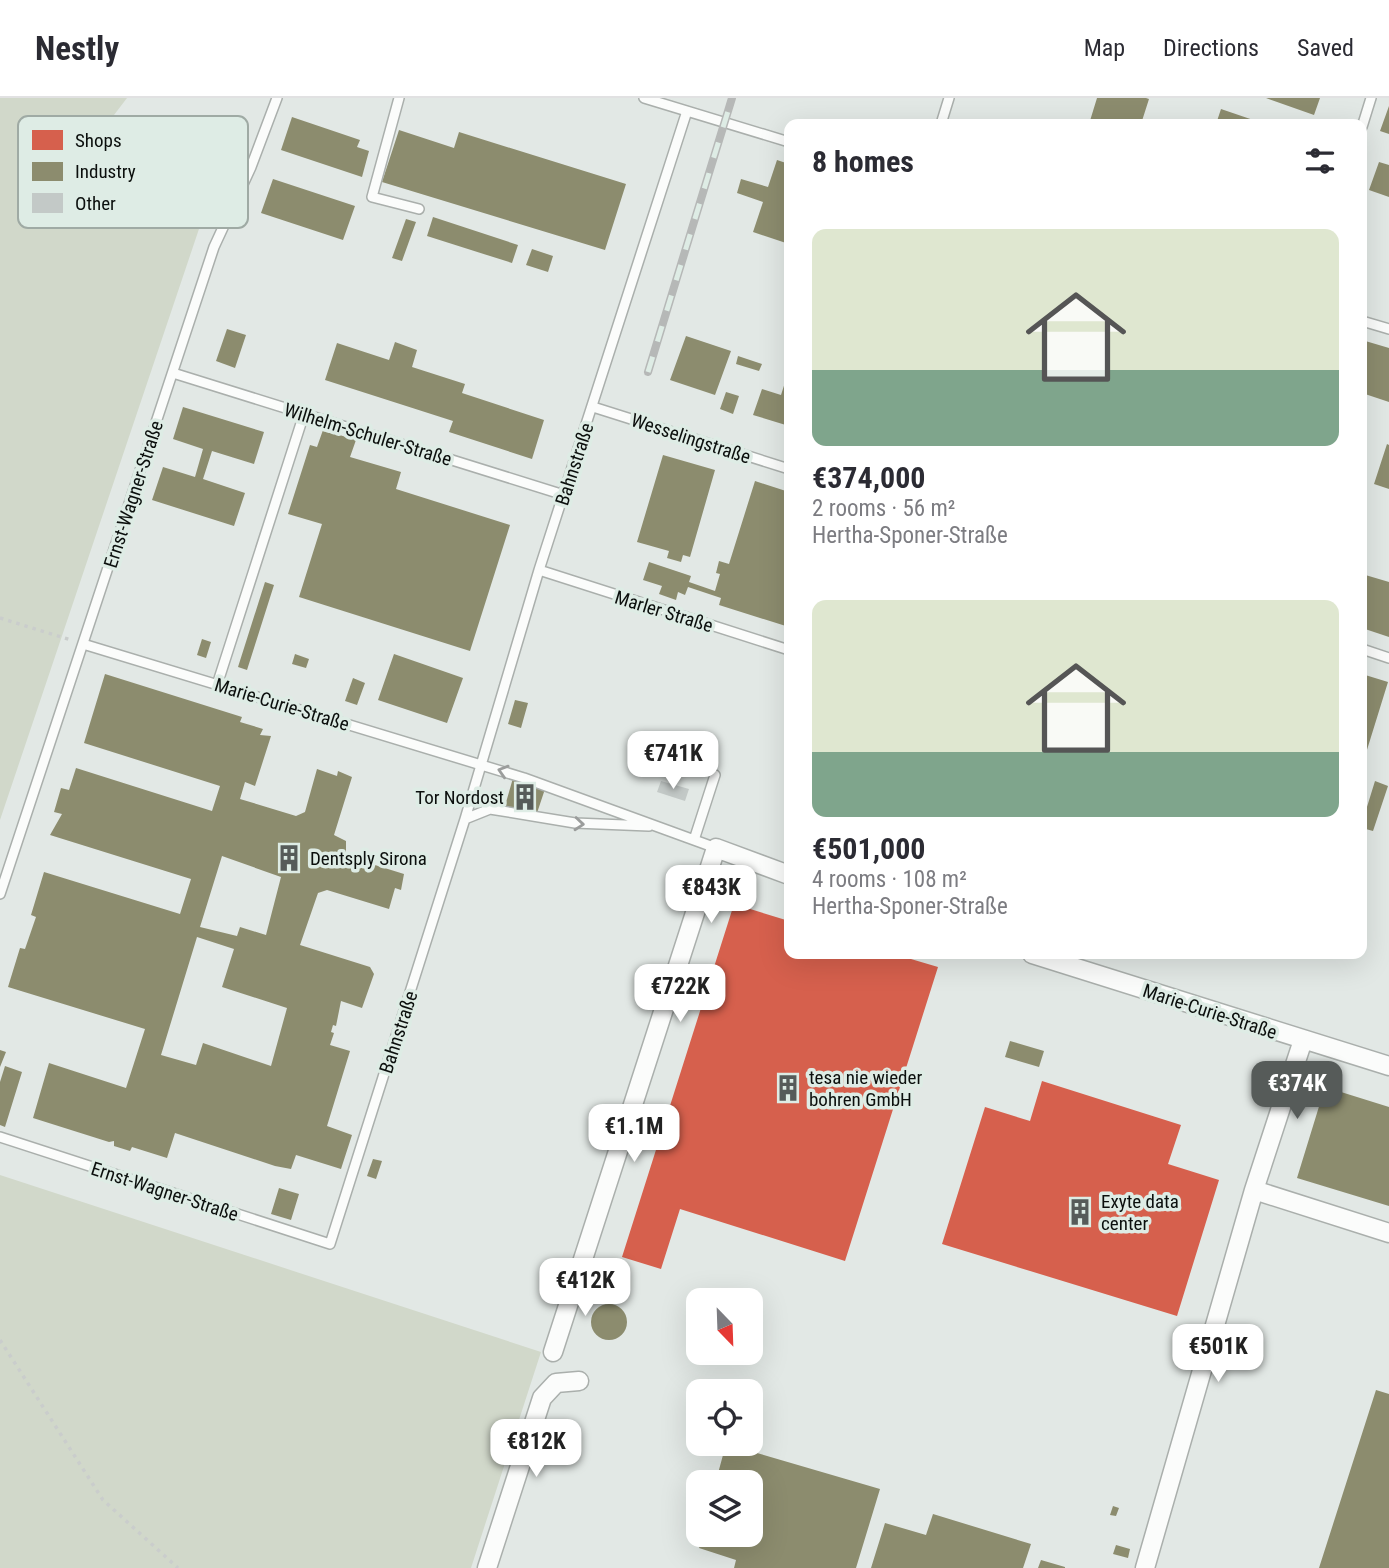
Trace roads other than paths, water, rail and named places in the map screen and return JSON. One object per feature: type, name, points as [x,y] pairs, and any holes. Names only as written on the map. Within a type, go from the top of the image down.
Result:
[{"type":"street","points":[[554,1352],[716,848],[784,873]]},
{"type":"street","name":"Marie-Curie-Straße","points":[[1047,959],[1389,1066]]},
{"type":"street","points":[[1145,1568],[1254,1190],[1303,1040]]},
{"type":"street","points":[[1254,1190],[1389,1233]]},
{"type":"street","points":[[487,1568],[542,1398],[556,1383],[579,1381]]},
{"type":"lane","name":"Ernst-Wagner-Straße","points":[[248,173],[277,98]]},
{"type":"lane","points":[[399,98],[372,197],[419,209]]},
{"type":"lane","points":[[644,98],[784,140]]},
{"type":"lane","points":[[943,119],[949,98]]},
{"type":"lane","points":[[1364,119],[1371,98]]},
{"type":"lane","name":"Bahnstraße","points":[[330,1244],[465,819],[539,570],[687,111]]},
{"type":"lane","name":"Ernst-Wagner-Straße","points":[[0,894],[214,247],[223,228]]},
{"type":"lane","points":[[1367,322],[1389,329]]},
{"type":"lane","name":"Wilhelm-Schuler-Straße","points":[[173,373],[564,495]]},
{"type":"lane","name":"Wesselingstraße","points":[[593,407],[784,467]]},
{"type":"lane","points":[[217,685],[304,414]]},
{"type":"lane","name":"Marler Straße","points":[[539,570],[784,648]]},
{"type":"lane","name":"Marie-Curie-Straße","points":[[83,644],[482,764],[656,826]]},
{"type":"lane","points":[[1367,651],[1389,658]]},
{"type":"lane","points":[[694,840],[715,775]]},
{"type":"lane","points":[[465,819],[490,809],[575,824],[656,826],[716,848]]},
{"type":"lane","name":"Ernst-Wagner-Straße","points":[[0,1137],[330,1244]]},
{"type":"railway","points":[[648,372],[732,98]]},
{"type":"place","name":"Tor Nordost","points":[[525,797]]},
{"type":"place","name":"Dentsply Sirona","points":[[289,858]]},
{"type":"place","name":"tesa nie wieder bohren GmbH","points":[[788,1088]]},
{"type":"place","name":"Exyte data center","points":[[1080,1212]]}]
